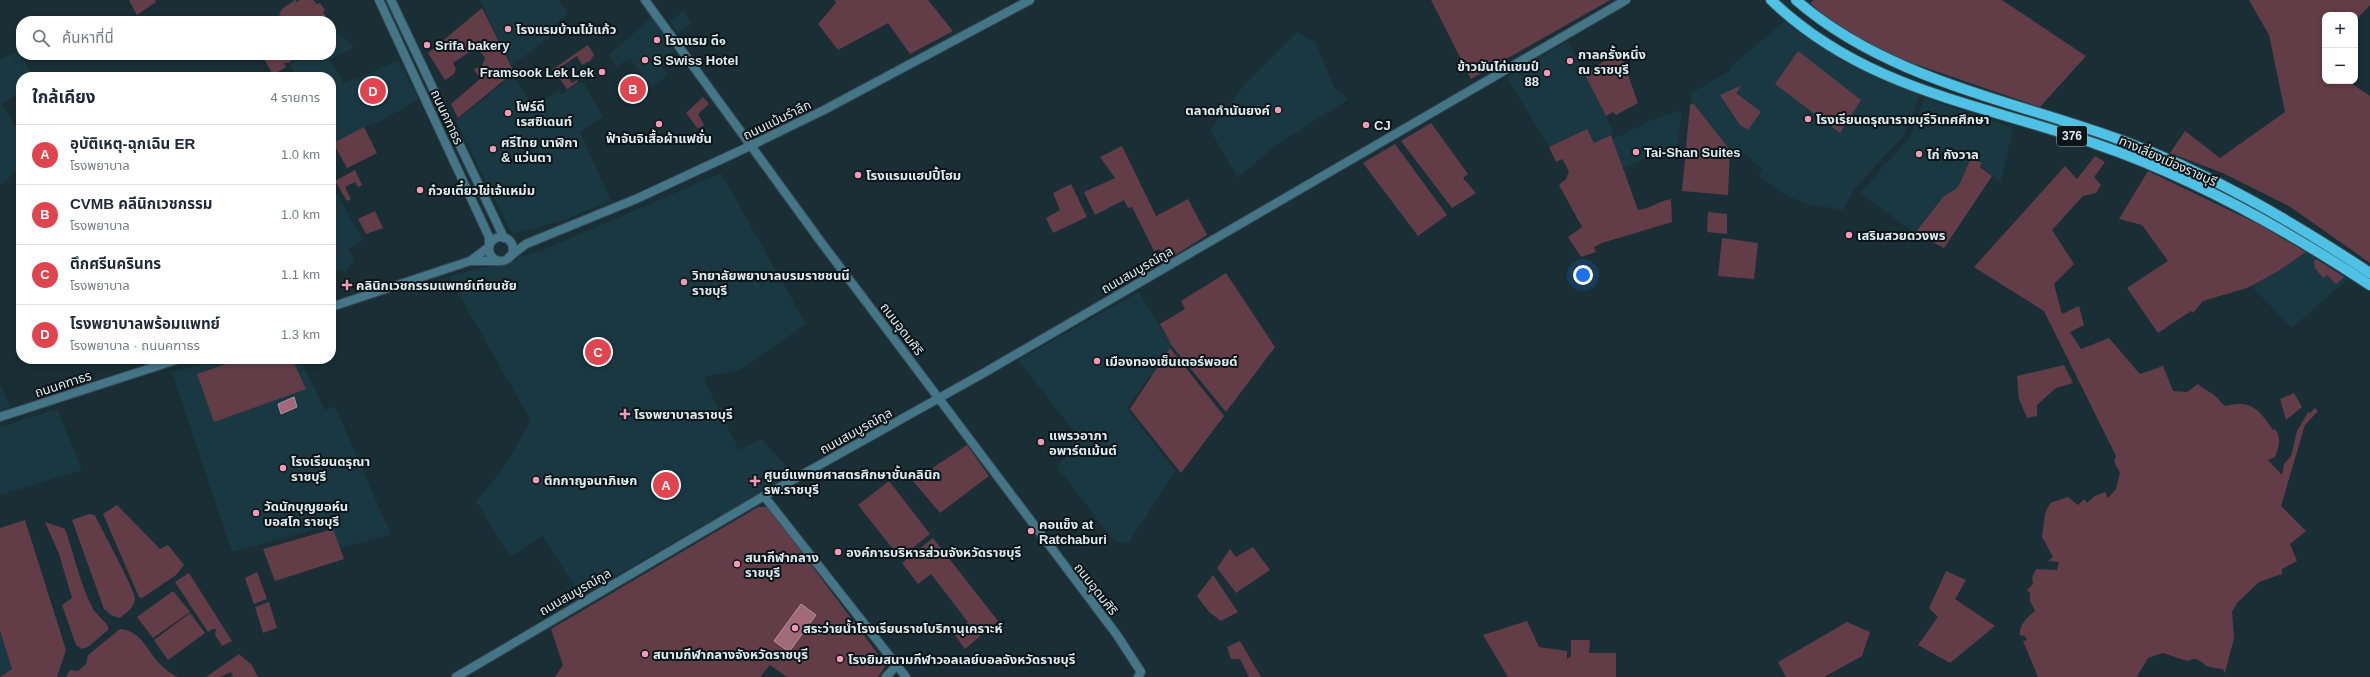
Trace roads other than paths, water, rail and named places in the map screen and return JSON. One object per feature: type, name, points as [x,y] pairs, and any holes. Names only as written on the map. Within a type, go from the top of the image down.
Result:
[{"type":"main road","name":"ทางเลี่ยงเมืองราชบุรี","points":[[1771,0],[1797,23],[1834,48],[1891,78],[1940,96],[2097,144],[2147,164],[2264,220],[2315,248],[2370,285]]},
{"type":"main road","name":"ทางเลี่ยงเมืองราชบุรี","points":[[1780,0],[1833,42],[1940,96]]},
{"type":"main road","name":"ทางเลี่ยงเมืองราชบุรี","points":[[1789,0],[1837,37],[1883,66],[2057,117],[2153,153],[2215,181],[2274,212],[2370,273]]},
{"type":"main road","name":"ทางเลี่ยงเมืองราชบุรี","points":[[1796,0],[1818,18],[1866,49],[1950,85]]},
{"type":"street","name":"ถนนคฑาธร","points":[[379,0],[489,237],[489,247]]},
{"type":"street","name":"ถนนคฑาธร","points":[[391,0],[505,238]]},
{"type":"street","name":"ถนนอุดมศิริ","points":[[645,0],[750,146],[1117,636],[1140,674]]},
{"type":"street","name":"ถนนแม้นรำลึก","points":[[509,257],[526,244],[636,199],[824,110],[1030,0]]},
{"type":"street","name":"ถนนสมบูรณ์กูล","points":[[456,677],[764,496],[938,398],[1626,0]]},
{"type":"street","points":[[470,261],[500,261],[509,257],[512,247],[505,238]]},
{"type":"street","points":[[336,305],[470,261],[489,247],[495,239],[505,238],[526,244]]},
{"type":"street","points":[[489,247],[492,256],[500,261]]},
{"type":"street","name":"ถนนคฑาธร","points":[[0,417],[164,364]]},
{"type":"street","points":[[764,496],[906,677]]},
{"type":"street","points":[[886,677],[897,665]]},
{"type":"place","name":"โรงแรมบ้านไม้แก้ว","points":[[508,29]]},
{"type":"place","name":"โรงแรม ดี๑","points":[[657,40]]},
{"type":"place","name":"Srifa bakery","points":[[427,45]]},
{"type":"place","name":"S Swiss Hotel","points":[[645,60]]},
{"type":"place","name":"กาลครั้งหนึ่ง ณ ราชบุรี","points":[[1570,61]]},
{"type":"place","name":"Framsook Lek Lek","points":[[602,72]]},
{"type":"place","name":"ข้าวมันไก่แชมป์ 88","points":[[1547,73]]},
{"type":"place","name":"CVMB คลีนิกเวชกรรม","points":[[633,89]]},
{"type":"place","name":"โรงพยาบาลพร้อมแพทย์","points":[[373,91]]},
{"type":"place","name":"ตลาดกำนันยงค์","points":[[1278,110]]},
{"type":"place","name":"โฟร์ดี เรสซิเดนท์","points":[[508,113]]},
{"type":"place","name":"โรงเรียนดรุณาราชบุรีวิเทศศึกษา","points":[[1808,119]]},
{"type":"place","name":"ฟ้าจันจิเสื้อผ้าแฟชั่น","points":[[659,124]]},
{"type":"place","name":"CJ","points":[[1366,125]]},
{"type":"place","name":"ศรีไทย นาฬิกา & แว่นตา","points":[[493,149]]},
{"type":"place","name":"Tai-Shan Suites","points":[[1636,152]]},
{"type":"place","name":"ไก่ กังวาล","points":[[1919,154]]},
{"type":"place","name":"โรงแรมแฮปปี้โฮม","points":[[858,175]]},
{"type":"place","name":"ก๋วยเตี๋ยวไข่เจ้แหม่ม","points":[[420,190]]},
{"type":"place","name":"เสริมสวยดวงพร","points":[[1849,235]]},
{"type":"place","name":"วิทยาลัยพยาบาลบรมราชชนนี ราชบุรี","points":[[684,282]]},
{"type":"place","name":"คลินิกเวชกรรมแพทย์เทียนชัย","points":[[347,285]]},
{"type":"place","name":"ตึกศรีนครินทร","points":[[598,352]]},
{"type":"place","name":"เมืองทองเซ็นเตอร์พอยด์","points":[[1097,361]]},
{"type":"place","name":"โรงพยาบาลราชบุรี","points":[[625,414]]},
{"type":"place","name":"แพรวอาภา อพาร์ตเม้นต์","points":[[1041,442]]},
{"type":"place","name":"โรงเรียนดรุณา ราชบุรี","points":[[283,468]]},
{"type":"place","name":"ตึกกาญจนาภิเษก","points":[[536,480]]},
{"type":"place","name":"ศูนย์แพทยศาสตรศึกษาชั้นคลินิก รพ.ราชบุรี","points":[[755,481]]},
{"type":"place","name":"อุบัติเหตุ-ฉุกเฉิน ER","points":[[666,485]]},
{"type":"place","name":"วัดนักบุญยอห์น บอสโก ราชบุรี","points":[[256,513]]},
{"type":"place","name":"คอแข็ง at Ratchaburi","points":[[1031,531]]},
{"type":"place","name":"องค์การบริหารส่วนจังหวัดราชบุรี","points":[[838,552]]},
{"type":"place","name":"สนากีฬากลาง ราชบุรี","points":[[737,564]]},
{"type":"place","name":"สระว่ายน้ำโรงเรียนราชโบริกานุเคราะห์","points":[[795,628]]},
{"type":"place","name":"สนามกีฬากลางจังหวัดราชบุรี","points":[[645,654]]},
{"type":"place","name":"โรงยิมสนามกีฬาวอลเลย์บอลจังหวัดราชบุรี","points":[[840,659]]}]
